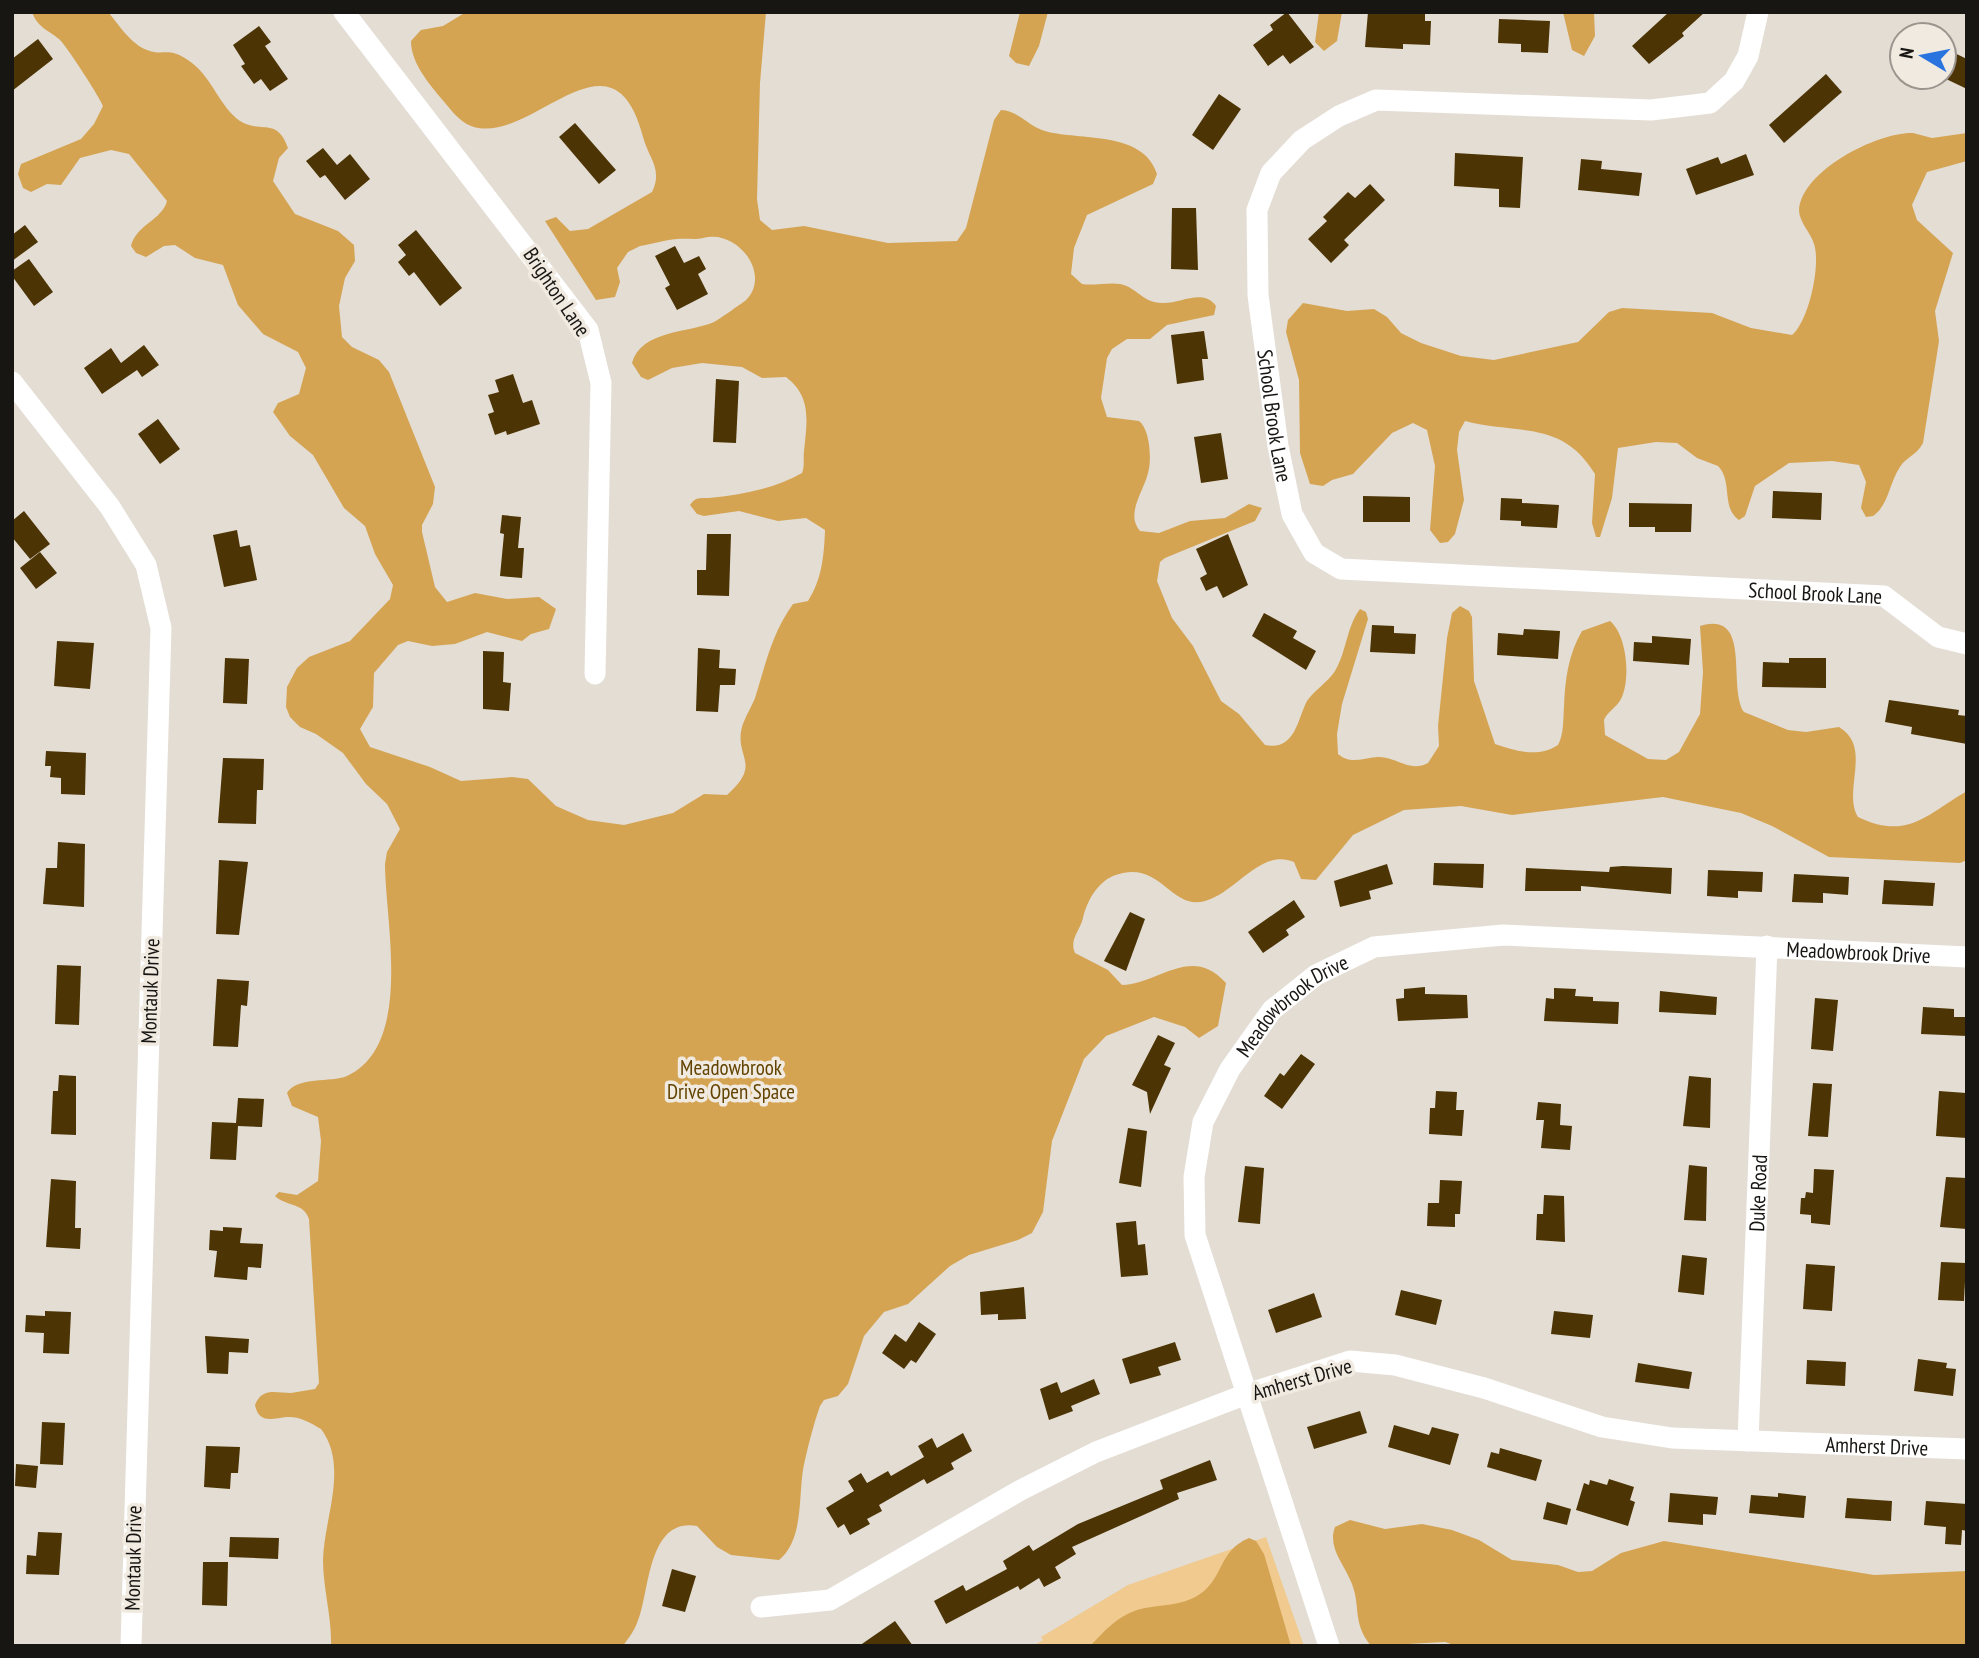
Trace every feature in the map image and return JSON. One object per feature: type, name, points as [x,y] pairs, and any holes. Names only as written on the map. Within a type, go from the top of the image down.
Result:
[{"type":"street","name":"Brighton Lane","points":[[344,12],[588,330],[601,383],[595,674]]},
{"type":"street","name":"School Brook Lane","points":[[1758,12],[1748,56],[1734,81],[1710,103],[1651,110],[1376,100],[1339,116],[1294,148],[1271,173],[1257,210],[1258,295],[1278,446],[1292,514],[1314,552],[1341,569],[1885,596],[1938,637],[1967,644]]},
{"type":"street","name":"Montauk Drive","points":[[12,382],[110,507],[146,565],[161,628],[131,1646]]},
{"type":"street","name":"Meadowbrook Drive","points":[[1329,1646],[1244,1395],[1195,1235],[1194,1177],[1203,1122],[1230,1069],[1272,1010],[1316,975],[1374,947],[1503,935],[1967,957]]},
{"type":"street","name":"Duke Road","points":[[1748,1440],[1767,946]]},
{"type":"street","name":"Amherst Drive","points":[[761,1608],[831,1600],[1019,1491],[1096,1452],[1244,1395],[1350,1361],[1395,1365],[1484,1388],[1602,1427],[1672,1438],[1967,1449]]},
{"type":"shaded area","points":[[1266,1537],[1304,1646],[1033,1646],[1043,1640],[1041,1637],[1128,1585]]},
{"type":"green space","name":"Meadowbrook Drive Open Space","points":[[32,12],[108,12],[141,47],[153,52],[177,54],[192,63],[240,121],[279,132],[288,148],[279,158],[273,181],[295,214],[338,231],[354,245],[355,261],[345,278],[339,306],[342,337],[352,347],[379,360],[389,372],[435,487],[433,504],[422,525],[422,532],[435,587],[447,602],[475,593],[507,599],[539,597],[556,609],[549,629],[531,634],[522,641],[487,632],[455,644],[432,646],[408,641],[398,645],[374,673],[373,707],[360,729],[370,747],[430,767],[461,781],[512,777],[528,779],[556,806],[588,820],[624,825],[673,813],[704,794],[727,795],[743,775],[745,761],[741,746],[742,727],[780,626],[793,604],[808,601],[816,584],[823,558],[825,530],[806,518],[778,521],[739,511],[704,516],[697,514],[690,505],[698,498],[757,490],[802,473],[806,420],[804,401],[786,377],[762,378],[742,367],[702,363],[672,368],[648,380],[641,377],[632,363],[637,352],[655,338],[714,322],[745,301],[753,290],[753,267],[739,247],[728,240],[716,237],[663,241],[640,246],[628,252],[617,268],[620,282],[615,297],[596,300],[545,221],[556,217],[570,231],[588,229],[652,192],[656,170],[629,103],[611,88],[591,87],[568,95],[519,120],[494,128],[471,126],[454,113],[425,78],[417,64],[411,41],[421,30],[443,26],[466,12],[766,12],[760,83],[757,199],[760,220],[772,230],[804,226],[888,243],[957,241],[966,228],[994,120],[1001,110],[1013,113],[1045,131],[1125,144],[1139,150],[1150,160],[1157,174],[1153,184],[1087,215],[1074,248],[1071,274],[1082,284],[1126,286],[1157,303],[1199,297],[1216,306],[1214,315],[1167,325],[1150,339],[1127,339],[1112,349],[1107,358],[1101,398],[1107,417],[1139,421],[1146,431],[1150,453],[1149,467],[1134,517],[1140,531],[1159,533],[1190,521],[1225,518],[1249,504],[1262,508],[1255,521],[1165,558],[1160,562],[1157,581],[1172,618],[1193,646],[1221,701],[1239,714],[1265,745],[1282,744],[1293,733],[1308,699],[1335,671],[1360,609],[1366,612],[1368,619],[1342,704],[1337,734],[1338,754],[1352,760],[1384,757],[1415,766],[1428,763],[1439,746],[1438,726],[1447,638],[1452,613],[1460,606],[1469,611],[1472,617],[1474,681],[1495,744],[1518,751],[1535,752],[1558,745],[1573,649],[1582,631],[1610,621],[1624,647],[1626,680],[1621,699],[1604,720],[1605,735],[1648,759],[1666,760],[1679,752],[1700,714],[1703,672],[1700,626],[1716,624],[1727,629],[1733,640],[1739,700],[1744,712],[1788,730],[1806,732],[1839,727],[1849,736],[1856,757],[1853,795],[1858,817],[1875,824],[1904,825],[1928,816],[1967,791],[1967,860],[1960,863],[1829,857],[1772,826],[1741,813],[1663,797],[1512,815],[1461,806],[1404,810],[1353,835],[1316,880],[1301,879],[1294,862],[1282,859],[1270,861],[1205,901],[1182,899],[1154,878],[1142,873],[1129,872],[1113,876],[1102,883],[1090,899],[1074,939],[1075,953],[1108,970],[1122,985],[1187,966],[1213,972],[1226,983],[1218,1026],[1199,1038],[1185,1027],[1154,1017],[1106,1036],[1084,1059],[1052,1141],[1043,1212],[1032,1233],[969,1255],[950,1266],[908,1304],[884,1312],[864,1336],[848,1384],[838,1396],[824,1400],[820,1406],[803,1472],[797,1527],[788,1551],[779,1560],[731,1555],[717,1547],[697,1526],[680,1526],[668,1534],[659,1546],[637,1623],[623,1646],[331,1646],[323,1560],[334,1476],[329,1444],[321,1429],[313,1424],[291,1417],[263,1418],[255,1405],[266,1393],[315,1389],[319,1383],[309,1219],[299,1207],[275,1196],[279,1192],[297,1195],[318,1181],[321,1141],[318,1117],[292,1106],[287,1093],[298,1084],[347,1076],[368,1060],[381,1038],[388,1010],[391,980],[385,864],[387,852],[400,829],[387,804],[366,784],[343,753],[316,734],[300,727],[290,717],[286,707],[287,687],[297,668],[309,657],[350,641],[390,599],[393,585],[375,554],[365,526],[344,508],[313,455],[290,436],[273,412],[278,403],[299,394],[306,368],[298,352],[263,334],[238,305],[223,265],[195,258],[175,245],[164,246],[146,257],[136,253],[131,246],[138,233],[160,213],[167,201],[129,154],[111,150],[80,158],[61,185],[47,184],[31,192],[23,188],[18,174],[21,164],[81,139],[94,124],[103,106],[63,43],[40,25]]},
{"type":"green space","points":[[1020,12],[1048,12],[1039,46],[1029,66],[1016,63],[1009,56]]},
{"type":"green space","points":[[1319,12],[1342,12],[1337,41],[1324,51],[1315,42]]},
{"type":"green space","points":[[1563,12],[1594,12],[1595,36],[1584,56],[1572,50]]},
{"type":"green space","points":[[1913,133],[1932,138],[1967,133],[1967,161],[1927,172],[1912,205],[1917,220],[1953,253],[1935,311],[1939,341],[1923,443],[1900,467],[1886,500],[1873,516],[1866,517],[1861,508],[1866,482],[1859,465],[1832,461],[1789,463],[1755,486],[1745,516],[1739,520],[1730,509],[1725,479],[1718,466],[1697,458],[1677,443],[1656,442],[1618,448],[1612,498],[1600,537],[1596,537],[1592,523],[1595,474],[1568,444],[1537,432],[1465,421],[1459,432],[1457,450],[1464,500],[1455,534],[1448,542],[1440,543],[1430,530],[1435,466],[1427,430],[1413,423],[1392,433],[1353,474],[1332,480],[1323,486],[1310,484],[1300,453],[1299,380],[1286,332],[1288,320],[1303,303],[1347,311],[1374,309],[1387,317],[1401,333],[1421,343],[1461,356],[1494,360],[1578,342],[1609,312],[1622,308],[1712,313],[1751,328],[1792,335],[1804,318],[1815,278],[1814,244],[1799,210],[1803,195],[1813,181],[1844,156],[1881,139]]},
{"type":"green space","points":[[1350,1520],[1385,1529],[1422,1524],[1452,1530],[1479,1540],[1512,1560],[1558,1565],[1578,1572],[1592,1571],[1621,1553],[1664,1541],[1874,1575],[1967,1571],[1967,1646],[1457,1646],[1445,1642],[1371,1646],[1361,1630],[1355,1593],[1333,1542],[1335,1527]]},
{"type":"green space","points":[[1249,1538],[1256,1541],[1264,1554],[1291,1646],[1090,1646],[1123,1616],[1145,1608],[1185,1601],[1200,1594],[1208,1588],[1232,1550]]},
{"type":"building","points":[[1287,12],[1314,47],[1290,64],[1283,55],[1268,66],[1253,45],[1273,30],[1270,25]]},
{"type":"building","points":[[1368,12],[1425,12],[1425,21],[1431,21],[1430,45],[1403,44],[1403,49],[1365,47]]},
{"type":"building","points":[[1669,12],[1705,12],[1682,33],[1684,36],[1649,64],[1632,46]]},
{"type":"building","points":[[1499,19],[1550,21],[1548,53],[1521,52],[1521,44],[1498,43]]},
{"type":"building","points":[[259,26],[271,42],[265,46],[288,79],[270,91],[261,79],[254,84],[241,66],[245,64],[233,45]]},
{"type":"building","points":[[38,39],[53,59],[12,91],[12,59]]},
{"type":"building","points":[[1958,55],[1967,59],[1967,89],[1958,85]]},
{"type":"building","points":[[1826,74],[1842,92],[1784,143],[1769,125]]},
{"type":"building","points":[[1219,94],[1241,109],[1213,150],[1192,135]]},
{"type":"building","points":[[575,123],[616,170],[599,184],[559,137]]},
{"type":"building","points":[[323,148],[337,165],[350,154],[370,179],[345,200],[325,175],[320,178],[306,161]]},
{"type":"building","points":[[1455,153],[1523,157],[1520,208],[1499,207],[1499,189],[1454,186]]},
{"type":"building","points":[[1746,154],[1754,175],[1696,195],[1686,169],[1718,157],[1721,164]]},
{"type":"building","points":[[1581,159],[1602,161],[1601,169],[1642,173],[1639,196],[1578,190]]},
{"type":"building","points":[[1370,184],[1385,200],[1344,240],[1349,245],[1331,263],[1308,239],[1327,221],[1323,217],[1348,192],[1355,198]]},
{"type":"building","points":[[1172,208],[1196,208],[1198,270],[1171,269]]},
{"type":"building","points":[[25,225],[38,242],[12,261],[12,235]]},
{"type":"building","points":[[416,230],[462,288],[440,306],[414,272],[409,276],[398,262],[406,255],[398,245]]},
{"type":"building","points":[[675,246],[684,263],[699,256],[706,269],[698,274],[708,294],[677,310],[665,288],[670,285],[655,256]]},
{"type":"building","points":[[29,259],[53,292],[34,306],[12,276],[12,271]]},
{"type":"building","points":[[1204,331],[1208,359],[1202,359],[1204,380],[1177,384],[1171,335]]},
{"type":"building","points":[[144,345],[159,365],[142,377],[137,370],[102,394],[84,368],[111,348],[121,363]]},
{"type":"building","points":[[513,374],[523,403],[532,400],[540,424],[507,435],[506,431],[495,435],[488,414],[494,412],[488,395],[499,392],[495,380]]},
{"type":"building","points":[[716,379],[739,381],[736,443],[713,442]]},
{"type":"building","points":[[158,419],[180,449],[160,464],[138,434]]},
{"type":"building","points":[[1221,433],[1228,479],[1201,483],[1194,437]]},
{"type":"building","points":[[1773,491],[1822,493],[1821,520],[1772,518]]},
{"type":"building","points":[[1363,496],[1410,497],[1410,522],[1363,522]]},
{"type":"building","points":[[1501,498],[1522,499],[1522,503],[1559,505],[1557,528],[1521,526],[1521,521],[1500,520]]},
{"type":"building","points":[[1629,503],[1692,504],[1691,532],[1655,532],[1655,527],[1629,527]]},
{"type":"building","points":[[24,511],[50,544],[30,559],[12,537],[12,521]]},
{"type":"building","points":[[502,515],[521,517],[518,548],[524,548],[522,578],[500,576],[504,534],[500,533]]},
{"type":"building","points":[[237,530],[240,547],[250,545],[257,580],[224,587],[213,535]]},
{"type":"building","points":[[707,534],[731,534],[729,596],[697,595],[697,570],[706,570]]},
{"type":"building","points":[[1228,534],[1248,585],[1223,598],[1217,586],[1206,591],[1200,578],[1207,574],[1196,549]]},
{"type":"building","points":[[40,552],[57,573],[36,589],[20,568]]},
{"type":"building","points":[[1264,613],[1297,631],[1293,638],[1316,651],[1306,670],[1252,636]]},
{"type":"building","points":[[1372,625],[1394,626],[1394,633],[1416,634],[1415,654],[1370,652]]},
{"type":"building","points":[[1524,629],[1560,631],[1558,659],[1497,655],[1498,633],[1523,635]]},
{"type":"building","points":[[1652,636],[1691,639],[1689,665],[1633,661],[1634,642],[1652,643]]},
{"type":"building","points":[[57,641],[94,643],[90,689],[54,686]]},
{"type":"building","points":[[698,648],[720,650],[719,668],[736,669],[735,685],[720,685],[718,712],[696,711]]},
{"type":"building","points":[[483,651],[504,652],[503,682],[511,683],[509,711],[483,709]]},
{"type":"building","points":[[225,658],[249,659],[247,704],[223,703]]},
{"type":"building","points":[[1789,658],[1826,658],[1826,688],[1762,687],[1763,662],[1789,663]]},
{"type":"building","points":[[1889,700],[1959,710],[1958,715],[1967,716],[1967,744],[1911,734],[1912,727],[1885,722]]},
{"type":"building","points":[[46,751],[86,753],[85,795],[61,794],[61,778],[50,777],[51,766],[45,766]]},
{"type":"building","points":[[223,758],[264,759],[263,790],[257,790],[256,824],[218,823]]},
{"type":"building","points":[[58,842],[85,844],[84,907],[43,904],[46,868],[57,868]]},
{"type":"building","points":[[219,860],[248,862],[239,935],[216,934]]},
{"type":"building","points":[[1434,863],[1484,864],[1483,888],[1433,885]]},
{"type":"building","points":[[1387,864],[1393,884],[1369,891],[1371,899],[1340,907],[1334,881]]},
{"type":"building","points":[[1610,867],[1672,868],[1671,894],[1581,886],[1581,891],[1525,891],[1526,868],[1609,872]]},
{"type":"building","points":[[1708,870],[1763,872],[1762,892],[1738,891],[1738,898],[1707,896]]},
{"type":"building","points":[[1794,874],[1849,877],[1848,895],[1823,893],[1823,903],[1792,902]]},
{"type":"building","points":[[1884,880],[1935,883],[1933,906],[1882,904]]},
{"type":"building","points":[[1294,900],[1305,917],[1286,930],[1289,935],[1263,953],[1248,932]]},
{"type":"building","points":[[1130,912],[1145,919],[1126,971],[1104,961]]},
{"type":"building","points":[[57,965],[81,966],[79,1025],[55,1024]]},
{"type":"building","points":[[217,979],[249,981],[247,1006],[241,1005],[238,1047],[213,1046]]},
{"type":"building","points":[[1425,987],[1425,994],[1467,995],[1468,1018],[1398,1021],[1396,999],[1404,998],[1404,989]]},
{"type":"building","points":[[1554,988],[1576,989],[1575,996],[1593,997],[1593,1001],[1619,1002],[1618,1024],[1544,1021],[1546,998],[1554,999]]},
{"type":"building","points":[[1660,991],[1717,997],[1716,1015],[1659,1012]]},
{"type":"building","points":[[1815,998],[1838,1000],[1833,1051],[1811,1049]]},
{"type":"building","points":[[1923,1007],[1954,1009],[1954,1017],[1967,1017],[1967,1036],[1921,1034]]},
{"type":"building","points":[[1158,1035],[1175,1043],[1164,1065],[1171,1068],[1150,1114],[1147,1092],[1132,1085]]},
{"type":"building","points":[[1301,1054],[1315,1064],[1282,1109],[1264,1096],[1280,1073],[1284,1076]]},
{"type":"building","points":[[59,1075],[76,1076],[76,1135],[51,1134],[53,1091],[58,1091]]},
{"type":"building","points":[[1689,1076],[1711,1078],[1710,1128],[1683,1126]]},
{"type":"building","points":[[1813,1083],[1832,1084],[1828,1137],[1808,1136]]},
{"type":"building","points":[[1436,1091],[1457,1092],[1456,1110],[1464,1110],[1462,1136],[1429,1134],[1430,1108],[1435,1108]]},
{"type":"building","points":[[1939,1091],[1966,1093],[1967,1138],[1936,1136]]},
{"type":"building","points":[[238,1098],[264,1099],[262,1127],[238,1126],[236,1160],[210,1159],[212,1122],[236,1123]]},
{"type":"building","points":[[1538,1102],[1561,1104],[1560,1125],[1572,1126],[1570,1150],[1541,1148],[1544,1120],[1536,1120]]},
{"type":"building","points":[[1128,1128],[1147,1131],[1141,1187],[1119,1183]]},
{"type":"building","points":[[1689,1165],[1707,1167],[1706,1221],[1684,1220]]},
{"type":"building","points":[[1245,1166],[1264,1168],[1260,1224],[1238,1222]]},
{"type":"building","points":[[1814,1169],[1834,1170],[1830,1225],[1811,1223],[1811,1215],[1800,1214],[1801,1198],[1805,1198],[1806,1192],[1813,1193]]},
{"type":"building","points":[[1946,1177],[1967,1178],[1967,1229],[1940,1227]]},
{"type":"building","points":[[51,1179],[76,1181],[75,1228],[81,1228],[80,1249],[46,1247]]},
{"type":"building","points":[[1440,1180],[1462,1181],[1460,1214],[1455,1214],[1455,1227],[1427,1226],[1428,1203],[1439,1203]]},
{"type":"building","points":[[1544,1195],[1564,1196],[1565,1242],[1536,1240],[1537,1214],[1543,1214]]},
{"type":"building","points":[[1136,1221],[1138,1245],[1145,1244],[1148,1275],[1121,1277],[1116,1223]]},
{"type":"building","points":[[223,1227],[242,1228],[240,1243],[263,1244],[261,1268],[248,1267],[247,1280],[214,1277],[217,1251],[209,1250],[210,1230],[223,1231]]},
{"type":"building","points":[[1682,1255],[1707,1258],[1704,1295],[1678,1292]]},
{"type":"building","points":[[1941,1262],[1966,1263],[1964,1301],[1938,1300]]},
{"type":"building","points":[[1806,1264],[1835,1266],[1832,1311],[1803,1309]]},
{"type":"building","points":[[1024,1287],[1026,1319],[998,1320],[998,1314],[981,1315],[980,1292]]},
{"type":"building","points":[[1401,1290],[1442,1300],[1436,1325],[1395,1315]]},
{"type":"building","points":[[1314,1293],[1322,1317],[1276,1333],[1268,1310]]},
{"type":"building","points":[[45,1311],[71,1312],[69,1354],[43,1353],[44,1333],[25,1332],[26,1315],[45,1316]]},
{"type":"building","points":[[1554,1311],[1593,1315],[1590,1338],[1551,1334]]},
{"type":"building","points":[[919,1322],[936,1334],[916,1363],[911,1360],[904,1369],[882,1353],[895,1334],[906,1342]]},
{"type":"building","points":[[205,1336],[249,1339],[248,1353],[229,1352],[228,1374],[207,1373]]},
{"type":"building","points":[[1175,1342],[1181,1360],[1158,1367],[1161,1375],[1130,1384],[1122,1359]]},
{"type":"building","points":[[1918,1359],[1947,1363],[1946,1368],[1956,1369],[1953,1396],[1914,1391]]},
{"type":"building","points":[[1807,1360],[1846,1362],[1845,1386],[1806,1384]]},
{"type":"building","points":[[1638,1363],[1692,1372],[1689,1389],[1635,1382]]},
{"type":"building","points":[[1094,1379],[1100,1394],[1071,1406],[1073,1411],[1049,1420],[1040,1389],[1057,1382],[1061,1393]]},
{"type":"building","points":[[1360,1411],[1367,1433],[1314,1449],[1307,1427]]},
{"type":"building","points":[[42,1422],[65,1423],[63,1465],[40,1464]]},
{"type":"building","points":[[1394,1425],[1429,1435],[1432,1427],[1459,1434],[1450,1465],[1388,1447]]},
{"type":"building","points":[[963,1433],[972,1451],[951,1463],[954,1469],[927,1484],[924,1479],[879,1505],[882,1511],[867,1519],[870,1524],[850,1535],[844,1524],[838,1528],[826,1508],[854,1491],[848,1481],[861,1473],[867,1483],[888,1471],[891,1476],[924,1457],[918,1446],[932,1438],[937,1448]]},
{"type":"building","points":[[206,1446],[240,1447],[238,1473],[231,1473],[230,1489],[204,1487]]},
{"type":"building","points":[[1500,1448],[1542,1460],[1536,1481],[1487,1467],[1491,1452],[1499,1454]]},
{"type":"building","points":[[1210,1460],[1217,1480],[1177,1493],[1179,1499],[1072,1547],[1076,1554],[1055,1567],[1061,1578],[1044,1587],[1039,1578],[1020,1590],[1018,1586],[946,1624],[934,1601],[963,1585],[966,1591],[1007,1569],[1003,1561],[1029,1545],[1033,1551],[1078,1524],[1163,1489],[1160,1480]]},
{"type":"building","points":[[16,1464],[38,1466],[36,1488],[15,1486]]},
{"type":"building","points":[[1609,1479],[1634,1487],[1630,1500],[1635,1502],[1628,1526],[1576,1510],[1584,1483],[1589,1485],[1590,1480],[1607,1485]]},
{"type":"building","points":[[1670,1493],[1718,1497],[1716,1515],[1703,1514],[1703,1525],[1668,1522]]},
{"type":"building","points":[[1778,1493],[1806,1496],[1804,1518],[1749,1513],[1751,1495],[1778,1497]]},
{"type":"building","points":[[1847,1498],[1892,1501],[1891,1521],[1845,1518]]},
{"type":"building","points":[[1926,1501],[1967,1504],[1967,1531],[1962,1530],[1961,1545],[1945,1544],[1946,1527],[1924,1525]]},
{"type":"building","points":[[1547,1502],[1571,1509],[1567,1525],[1543,1519]]},
{"type":"building","points":[[38,1532],[62,1533],[59,1575],[26,1574],[27,1555],[36,1556]]},
{"type":"building","points":[[230,1537],[279,1538],[278,1559],[229,1557]]},
{"type":"building","points":[[203,1562],[228,1562],[227,1606],[202,1605]]},
{"type":"building","points":[[672,1569],[696,1576],[685,1612],[662,1606]]},
{"type":"building","points":[[895,1621],[913,1646],[859,1646]]}]
